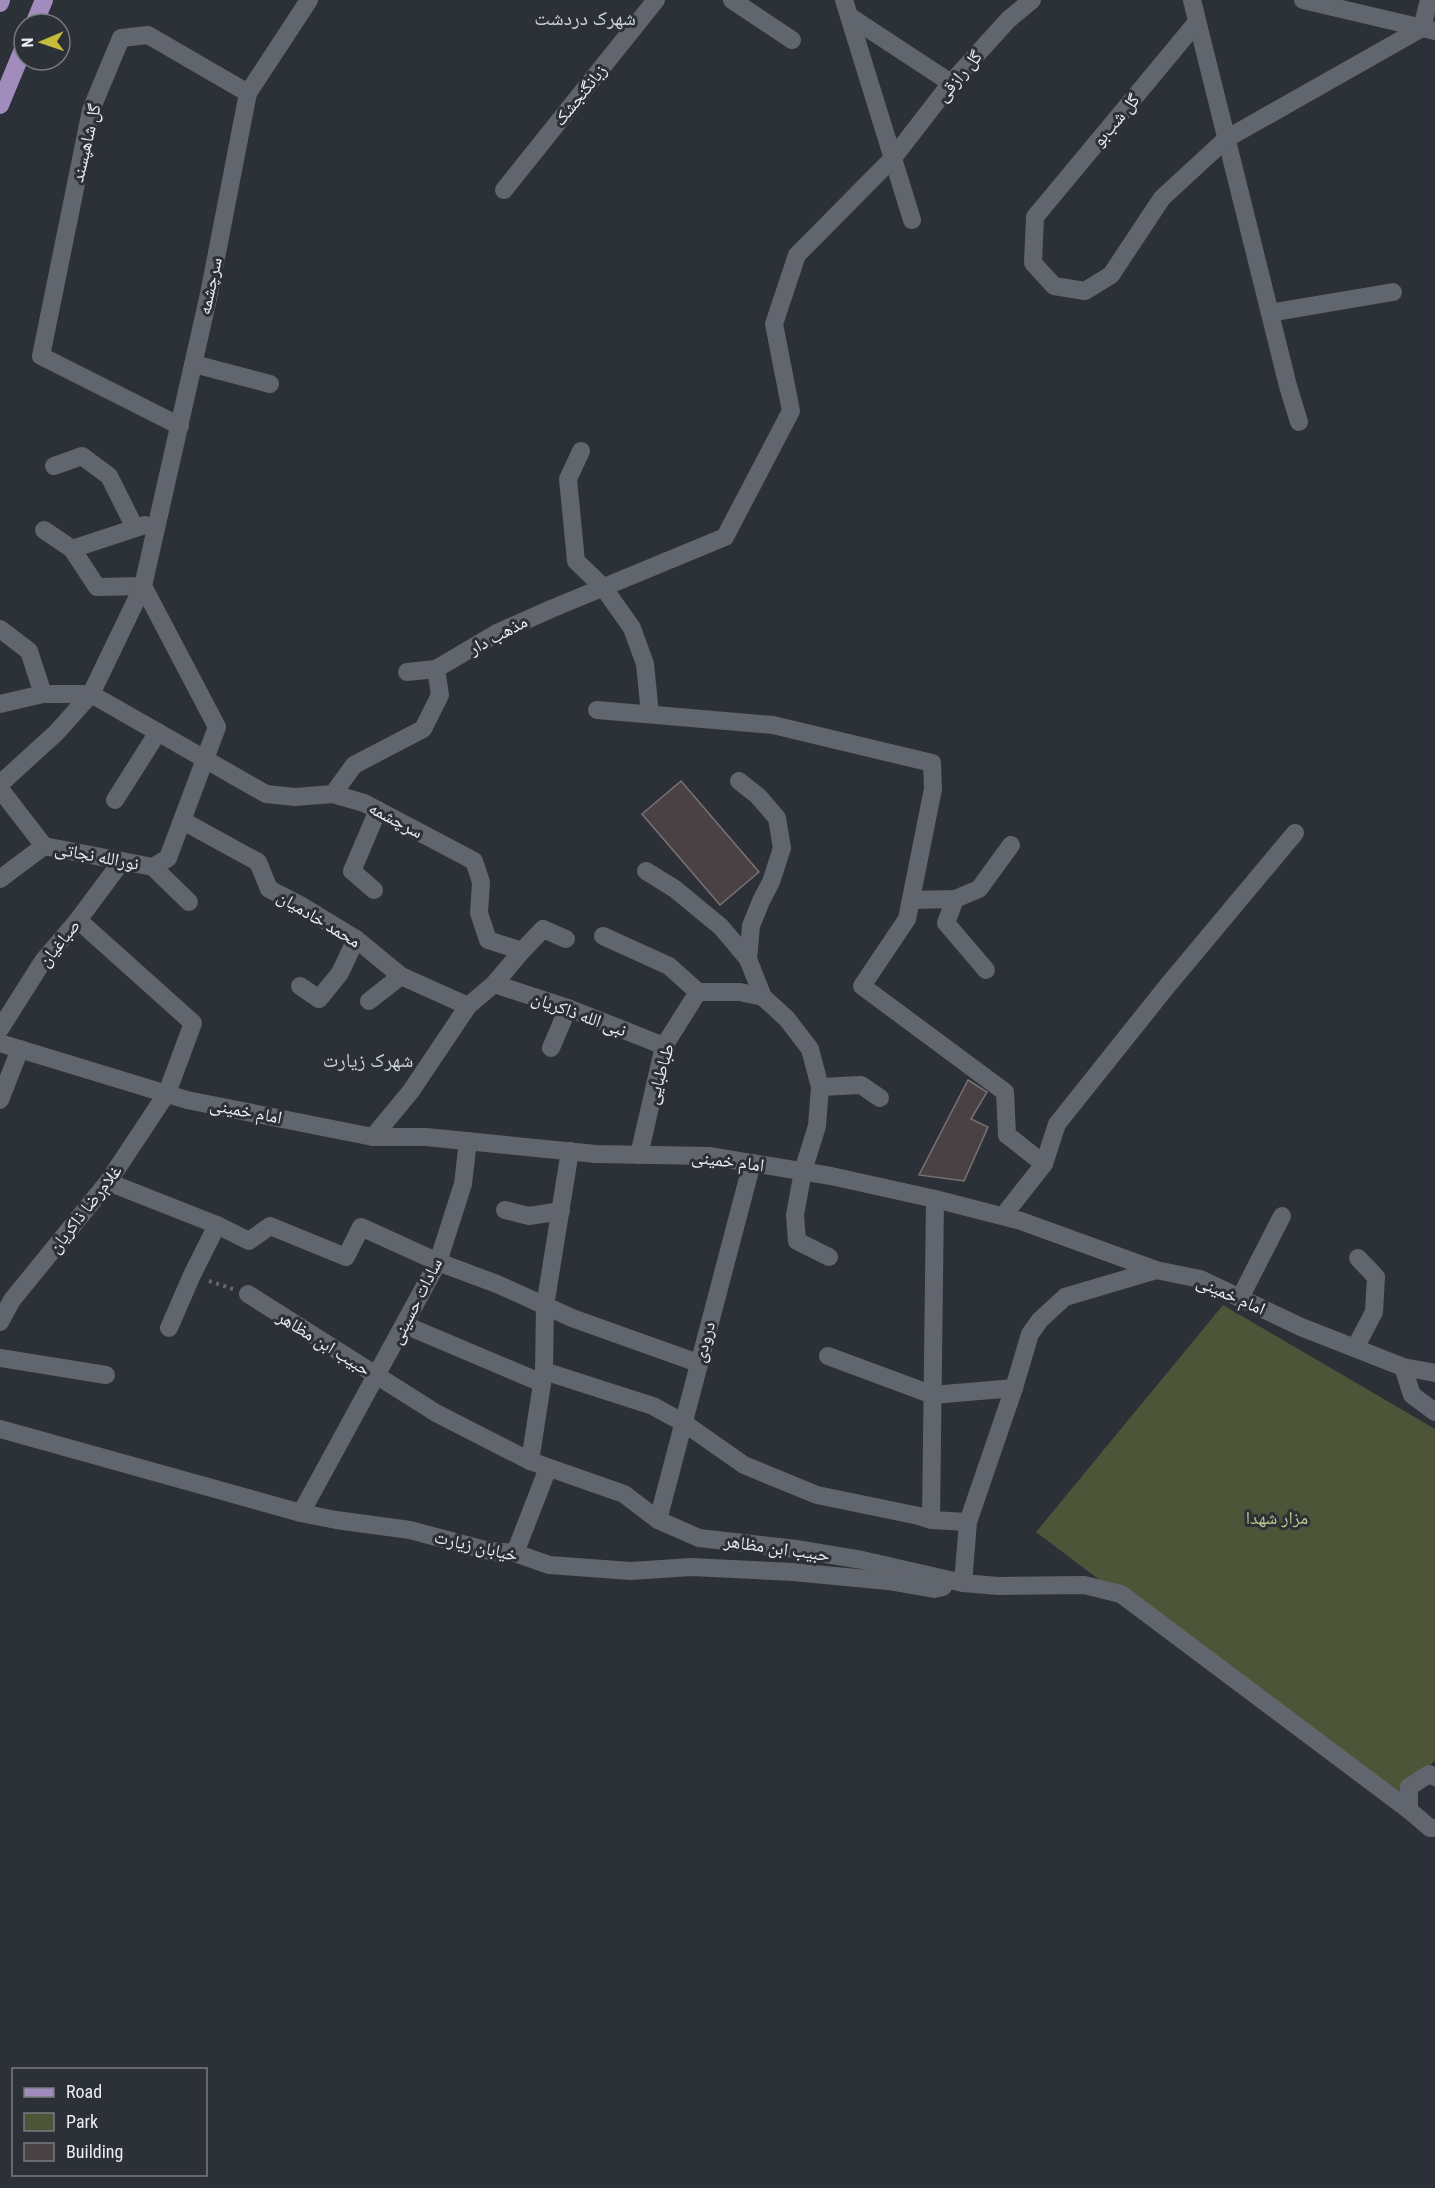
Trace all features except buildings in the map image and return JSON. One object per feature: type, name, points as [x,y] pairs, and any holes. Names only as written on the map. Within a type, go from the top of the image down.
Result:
[{"type":"main road","points":[[0,105],[14,72]]},
{"type":"street","name":"سرچشمه","points":[[0,784],[56,733],[91,694],[143,586],[209,294],[248,93],[309,0]]},
{"type":"street","name":"زبانگنجشک","points":[[504,190],[656,0]]},
{"type":"street","points":[[732,0],[792,40]]},
{"type":"street","name":"گل رازقی","points":[[725,537],[791,411],[774,324],[797,255],[892,158],[951,83],[1008,20],[1032,0]]},
{"type":"street","points":[[1192,0],[1299,422]]},
{"type":"street","points":[[1303,0],[1428,29]]},
{"type":"street","points":[[1428,29],[1429,0]]},
{"type":"street","points":[[847,8],[951,83]]},
{"type":"street","points":[[847,8],[912,220]]},
{"type":"street","name":"گل شب‌بو","points":[[1197,22],[1035,218],[1033,263],[1054,286],[1085,291],[1111,275],[1162,198],[1226,139]]},
{"type":"street","points":[[1226,139],[1428,29]]},
{"type":"street","name":"گل شاهپسند","points":[[180,426],[41,356],[91,110],[121,38],[148,35],[248,93]]},
{"type":"street","points":[[1270,313],[1394,292]]},
{"type":"street","points":[[194,364],[270,384]]},
{"type":"street","points":[[581,451],[568,479],[576,561],[603,587],[632,628],[645,664],[650,714]]},
{"type":"street","points":[[54,466],[82,456],[109,476],[135,528]]},
{"type":"street","points":[[72,549],[158,520]]},
{"type":"street","points":[[44,530],[72,549],[97,587],[143,586]]},
{"type":"street","name":"مذهب دار","points":[[436,669],[496,633],[725,537]]},
{"type":"street","name":"نورالله نجاتی","points":[[0,879],[44,846],[153,867],[168,858],[207,759],[217,727],[143,586]]},
{"type":"street","points":[[0,628],[29,651],[43,694]]},
{"type":"street","points":[[333,794],[354,765],[423,729],[440,695],[436,669],[407,672]]},
{"type":"street","points":[[0,704],[43,694],[91,694]]},
{"type":"street","name":"سرچشمه","points":[[91,694],[266,794],[295,797],[333,794],[364,803],[474,861],[481,882],[479,913],[488,940],[522,951]]},
{"type":"street","points":[[597,710],[772,725],[933,763],[933,789],[907,919],[862,986],[1005,1092],[1007,1136],[1044,1164]]},
{"type":"street","points":[[115,800],[158,732]]},
{"type":"street","points":[[739,781],[758,796],[777,818],[782,848],[771,882],[760,901],[751,926],[748,959]]},
{"type":"street","points":[[0,789],[44,846]]},
{"type":"street","points":[[374,890],[352,871],[378,810]]},
{"type":"street","name":"محمد خادمیان","points":[[183,821],[258,862],[269,889],[356,939],[400,976],[468,1006]]},
{"type":"street","points":[[1003,1216],[1044,1164],[1057,1124],[1168,985],[1295,833]]},
{"type":"street","points":[[911,900],[955,900],[979,889],[1011,845]]},
{"type":"street","name":"صباغیان","points":[[0,1029],[43,961],[78,920],[122,861]]},
{"type":"street","points":[[153,867],[189,902]]},
{"type":"street","points":[[646,871],[675,889],[721,927],[748,959],[763,997],[787,1019],[810,1049],[820,1087],[817,1126],[803,1171],[795,1215],[797,1241],[829,1257]]},
{"type":"street","points":[[955,900],[945,923],[986,970]]},
{"type":"street","name":"غلام‌رضا ذاکریان","points":[[0,1322],[6,1296],[108,1182],[166,1093],[193,1023],[78,920]]},
{"type":"street","points":[[373,1137],[411,1091],[468,1006],[494,984],[543,929],[566,939]]},
{"type":"street","points":[[603,936],[669,966],[698,992],[740,992],[763,997]]},
{"type":"street","points":[[300,986],[319,999],[340,972],[356,939]]},
{"type":"street","points":[[369,1001],[400,976]]},
{"type":"street","name":"نبی الله ذاکریان","points":[[494,984],[568,1008],[664,1046]]},
{"type":"street","name":"طباطبایی","points":[[639,1155],[664,1046],[698,992]]},
{"type":"street","points":[[551,1048],[568,1008]]},
{"type":"street","name":"امام خمینی","points":[[0,1043],[187,1100],[373,1137],[426,1137],[570,1152],[710,1156],[803,1171],[935,1199],[1021,1221],[1156,1270],[1200,1279],[1301,1327],[1403,1367],[1435,1373]]},
{"type":"street","points":[[0,1100],[20,1049]]},
{"type":"street","points":[[820,1087],[861,1085],[880,1098]]},
{"type":"street","name":"سادات حسینی","points":[[301,1513],[438,1262],[463,1184],[468,1141]]},
{"type":"street","points":[[530,1461],[543,1377],[545,1306],[570,1152]]},
{"type":"street","name":"درودی","points":[[658,1520],[752,1163]]},
{"type":"street","points":[[108,1182],[217,1225],[249,1241],[270,1227],[346,1257],[361,1227],[572,1318],[699,1363]]},
{"type":"street","points":[[931,1520],[935,1199]]},
{"type":"street","points":[[505,1210],[529,1216],[561,1211]]},
{"type":"street","points":[[1240,1298],[1282,1216]]},
{"type":"street","points":[[169,1328],[217,1225]]},
{"type":"street","points":[[1355,1348],[1374,1312],[1376,1277],[1358,1258]]},
{"type":"street","points":[[1156,1270],[1065,1297],[1040,1320],[1030,1334],[968,1522],[963,1583],[999,1586],[1084,1585],[1121,1594],[1430,1828],[1435,1828]]},
{"type":"street","name":"حبیب ابن مظاهر","points":[[248,1294],[436,1413],[530,1461],[624,1494],[658,1520],[699,1538],[818,1553],[963,1583]]},
{"type":"street","points":[[405,1325],[543,1377],[653,1406],[684,1423],[744,1466],[817,1495],[931,1520],[968,1522]]},
{"type":"street","points":[[828,1356],[933,1395],[1014,1388]]},
{"type":"street","points":[[0,1358],[106,1374]]},
{"type":"street","points":[[1403,1367],[1412,1395],[1435,1412]]},
{"type":"street","name":"خیابان زیارت","points":[[0,1429],[301,1513],[410,1530],[489,1551],[515,1553],[549,1565],[631,1571],[691,1567],[793,1572],[888,1581],[934,1589],[963,1583]]},
{"type":"street","points":[[515,1553],[548,1467]]},
{"type":"street","points":[[1409,1810],[1409,1787],[1429,1774],[1435,1777]]},
{"type":"path","points":[[192,1275],[248,1294]]},
{"type":"green space","name":"مزار شهدا","points":[[1223,1305],[1435,1429],[1435,1760],[1396,1803],[1036,1532]]},
{"type":"district","name":"شهرک دردشت","points":[[585,18]]},
{"type":"district","name":"شهرک زیارت","points":[[368,1060]]}]
